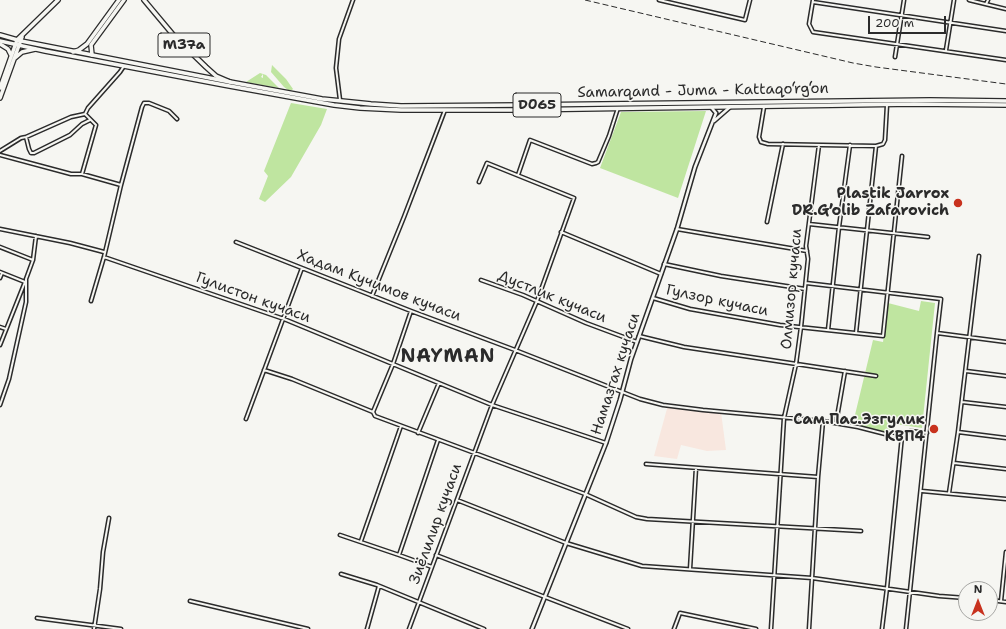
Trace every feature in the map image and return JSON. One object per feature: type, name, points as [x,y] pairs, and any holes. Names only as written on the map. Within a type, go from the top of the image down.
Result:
[{"type":"main road","points":[[0,98],[19,40],[58,0]]},
{"type":"main road","points":[[74,52],[87,44],[119,0]]},
{"type":"main road","points":[[92,55],[91,45],[124,0]]},
{"type":"main road","name":"M37a","points":[[144,0],[175,36],[206,67],[216,76],[230,82]]},
{"type":"main road","name":"Samarqand - Juma - Kattaqo‘rg‘on","points":[[0,35],[74,52],[341,102],[401,106],[877,103],[887,105],[1006,105]]},
{"type":"main road","points":[[0,42],[10,51],[13,58]]},
{"type":"main road","name":"Samarqand - Juma - Kattaqo‘rg‘on","points":[[0,42],[347,107],[401,110],[489,110],[764,106],[959,100],[1006,101]]},
{"type":"main road","points":[[0,88],[13,58],[22,52],[35,49]]},
{"type":"main road","points":[[593,104],[593,109]]},
{"type":"main road","points":[[489,105],[489,110]]},
{"type":"street","points":[[341,102],[336,61],[339,39],[353,0]]},
{"type":"street","points":[[659,0],[745,20],[750,0]]},
{"type":"street","points":[[895,57],[904,0]]},
{"type":"street","points":[[946,50],[954,0]]},
{"type":"street","points":[[969,0],[1006,9]]},
{"type":"street","points":[[986,4],[988,0]]},
{"type":"street","points":[[1006,31],[813,1],[809,24],[813,32],[946,50],[1006,60]]},
{"type":"street","points":[[85,114],[88,108],[124,66]]},
{"type":"street","points":[[91,301],[104,257],[121,185],[142,107],[144,103],[147,103],[165,109],[177,119]]},
{"type":"street","points":[[764,106],[759,138],[761,142],[768,144],[876,146],[883,144],[887,135],[887,105]]},
{"type":"street","points":[[713,123],[730,106]]},
{"type":"street","points":[[710,107],[716,113],[713,123]]},
{"type":"street","points":[[478,182],[487,163],[518,175],[530,140],[592,164],[598,162],[609,136],[618,108]]},
{"type":"street","points":[[372,296],[445,110]]},
{"type":"street","points":[[82,174],[96,125],[85,114]]},
{"type":"street","points":[[0,151],[21,138],[71,117],[85,114]]},
{"type":"street","points":[[26,137],[31,153],[34,153],[70,135],[82,124],[90,120]]},
{"type":"street","name":"Намазгах кучаси","points":[[532,629],[606,443],[637,342],[677,229],[695,167],[713,123]]},
{"type":"street","name":"Олмизор кучаси","points":[[767,222],[783,144]]},
{"type":"street","name":"Олмизор кучаси","points":[[771,629],[784,418],[796,364],[801,327],[808,259],[806,246],[819,145]]},
{"type":"street","points":[[828,330],[839,227],[850,145]]},
{"type":"street","points":[[856,333],[876,146]]},
{"type":"street","points":[[0,155],[71,174],[82,174],[121,185]]},
{"type":"street","points":[[888,293],[902,156]]},
{"type":"street","name":"Зиёлилир кучаси","points":[[409,629],[492,405],[537,301],[574,198],[518,175]]},
{"type":"street","points":[[809,224],[928,236]]},
{"type":"street","points":[[0,229],[70,243],[105,252]]},
{"type":"street","points":[[677,229],[807,251]]},
{"type":"street","points":[[562,232],[661,274]]},
{"type":"street","points":[[0,345],[33,260],[36,236]]},
{"type":"street","name":"Хадам Кучимов кучаси","points":[[236,242],[640,399],[663,405],[703,410],[823,421],[858,427],[897,437],[910,431],[927,433]]},
{"type":"street","points":[[0,247],[33,260]]},
{"type":"street","points":[[949,493],[966,372],[979,256]]},
{"type":"street","name":"Гулистон кучаси","points":[[104,257],[284,319],[492,405],[606,443]]},
{"type":"street","points":[[664,264],[721,276],[805,289]]},
{"type":"street","points":[[246,419],[302,268]]},
{"type":"street","points":[[0,278],[1,272],[25,282]]},
{"type":"street","points":[[0,405],[9,380],[26,302],[26,279]]},
{"type":"street","name":"Дустлик кучаси","points":[[481,280],[523,295],[586,323],[637,342]]},
{"type":"street","points":[[806,283],[941,299],[922,491],[906,629]]},
{"type":"street","name":"Гулзор кучаси","points":[[653,298],[690,309],[780,325],[883,336],[888,293]]},
{"type":"street","points":[[373,412],[393,364],[411,311]]},
{"type":"street","points":[[0,327],[6,329]]},
{"type":"street","points":[[937,333],[1006,342]]},
{"type":"street","points":[[639,336],[684,347],[876,376]]},
{"type":"street","points":[[264,370],[292,379],[373,412],[375,416],[585,494],[636,517],[692,522],[861,531]]},
{"type":"street","points":[[836,423],[845,371]]},
{"type":"street","points":[[966,372],[1006,376]]},
{"type":"street","points":[[418,432],[438,383]]},
{"type":"street","points":[[962,402],[1006,407]]},
{"type":"street","points":[[809,629],[818,477],[823,421]]},
{"type":"street","points":[[361,541],[401,426]]},
{"type":"street","points":[[958,432],[1006,438]]},
{"type":"street","points":[[882,629],[902,436]]},
{"type":"street","points":[[398,555],[438,440]]},
{"type":"street","points":[[954,463],[1006,469]]},
{"type":"street","points":[[646,464],[781,473],[818,477]]},
{"type":"street","points":[[690,570],[696,468]]},
{"type":"street","points":[[922,491],[1006,499]]},
{"type":"street","points":[[457,500],[566,543],[642,566],[812,578],[958,597]]},
{"type":"street","points":[[94,629],[100,589],[103,552],[109,518]]},
{"type":"street","points":[[340,535],[361,541],[432,567]]},
{"type":"street","points":[[1001,601],[1006,552]]},
{"type":"street","points":[[436,555],[628,629]]},
{"type":"street","points":[[342,574],[379,586],[484,629]]},
{"type":"street","points":[[368,629],[379,586]]},
{"type":"street","points":[[190,601],[308,629]]},
{"type":"street","points":[[998,601],[1006,602]]},
{"type":"street","points":[[674,629],[680,613],[756,629]]},
{"type":"street","points":[[37,618],[122,629]]},
{"type":"shaded area","points":[[668,405],[721,412],[726,450],[707,451],[681,445],[677,459],[654,456]]},
{"type":"green space","points":[[272,65],[286,79],[293,89],[292,90],[288,90],[284,87],[271,72]]},
{"type":"green space","points":[[260,73],[263,74],[266,75],[279,88],[246,82]]},
{"type":"green space","points":[[291,103],[327,109],[321,125],[291,177],[265,202],[259,199],[268,176],[264,171]]},
{"type":"green space","points":[[706,111],[678,198],[600,168],[621,112]]},
{"type":"green space","points":[[921,301],[935,303],[922,428],[895,424],[892,435],[862,426],[861,422],[854,419],[873,340],[883,342],[888,303],[919,311]]},
{"type":"railway","points":[[585,0],[853,63],[1006,84]]},
{"type":"place","name":"Plastik Jarrox DR.G’olib Zafarovich","points":[[958,203]]},
{"type":"place","name":"Сам.Пас.Эзгулик КВП4","points":[[934,429]]},
{"type":"district","name":"NAYMAN","points":[[448,357]]}]
